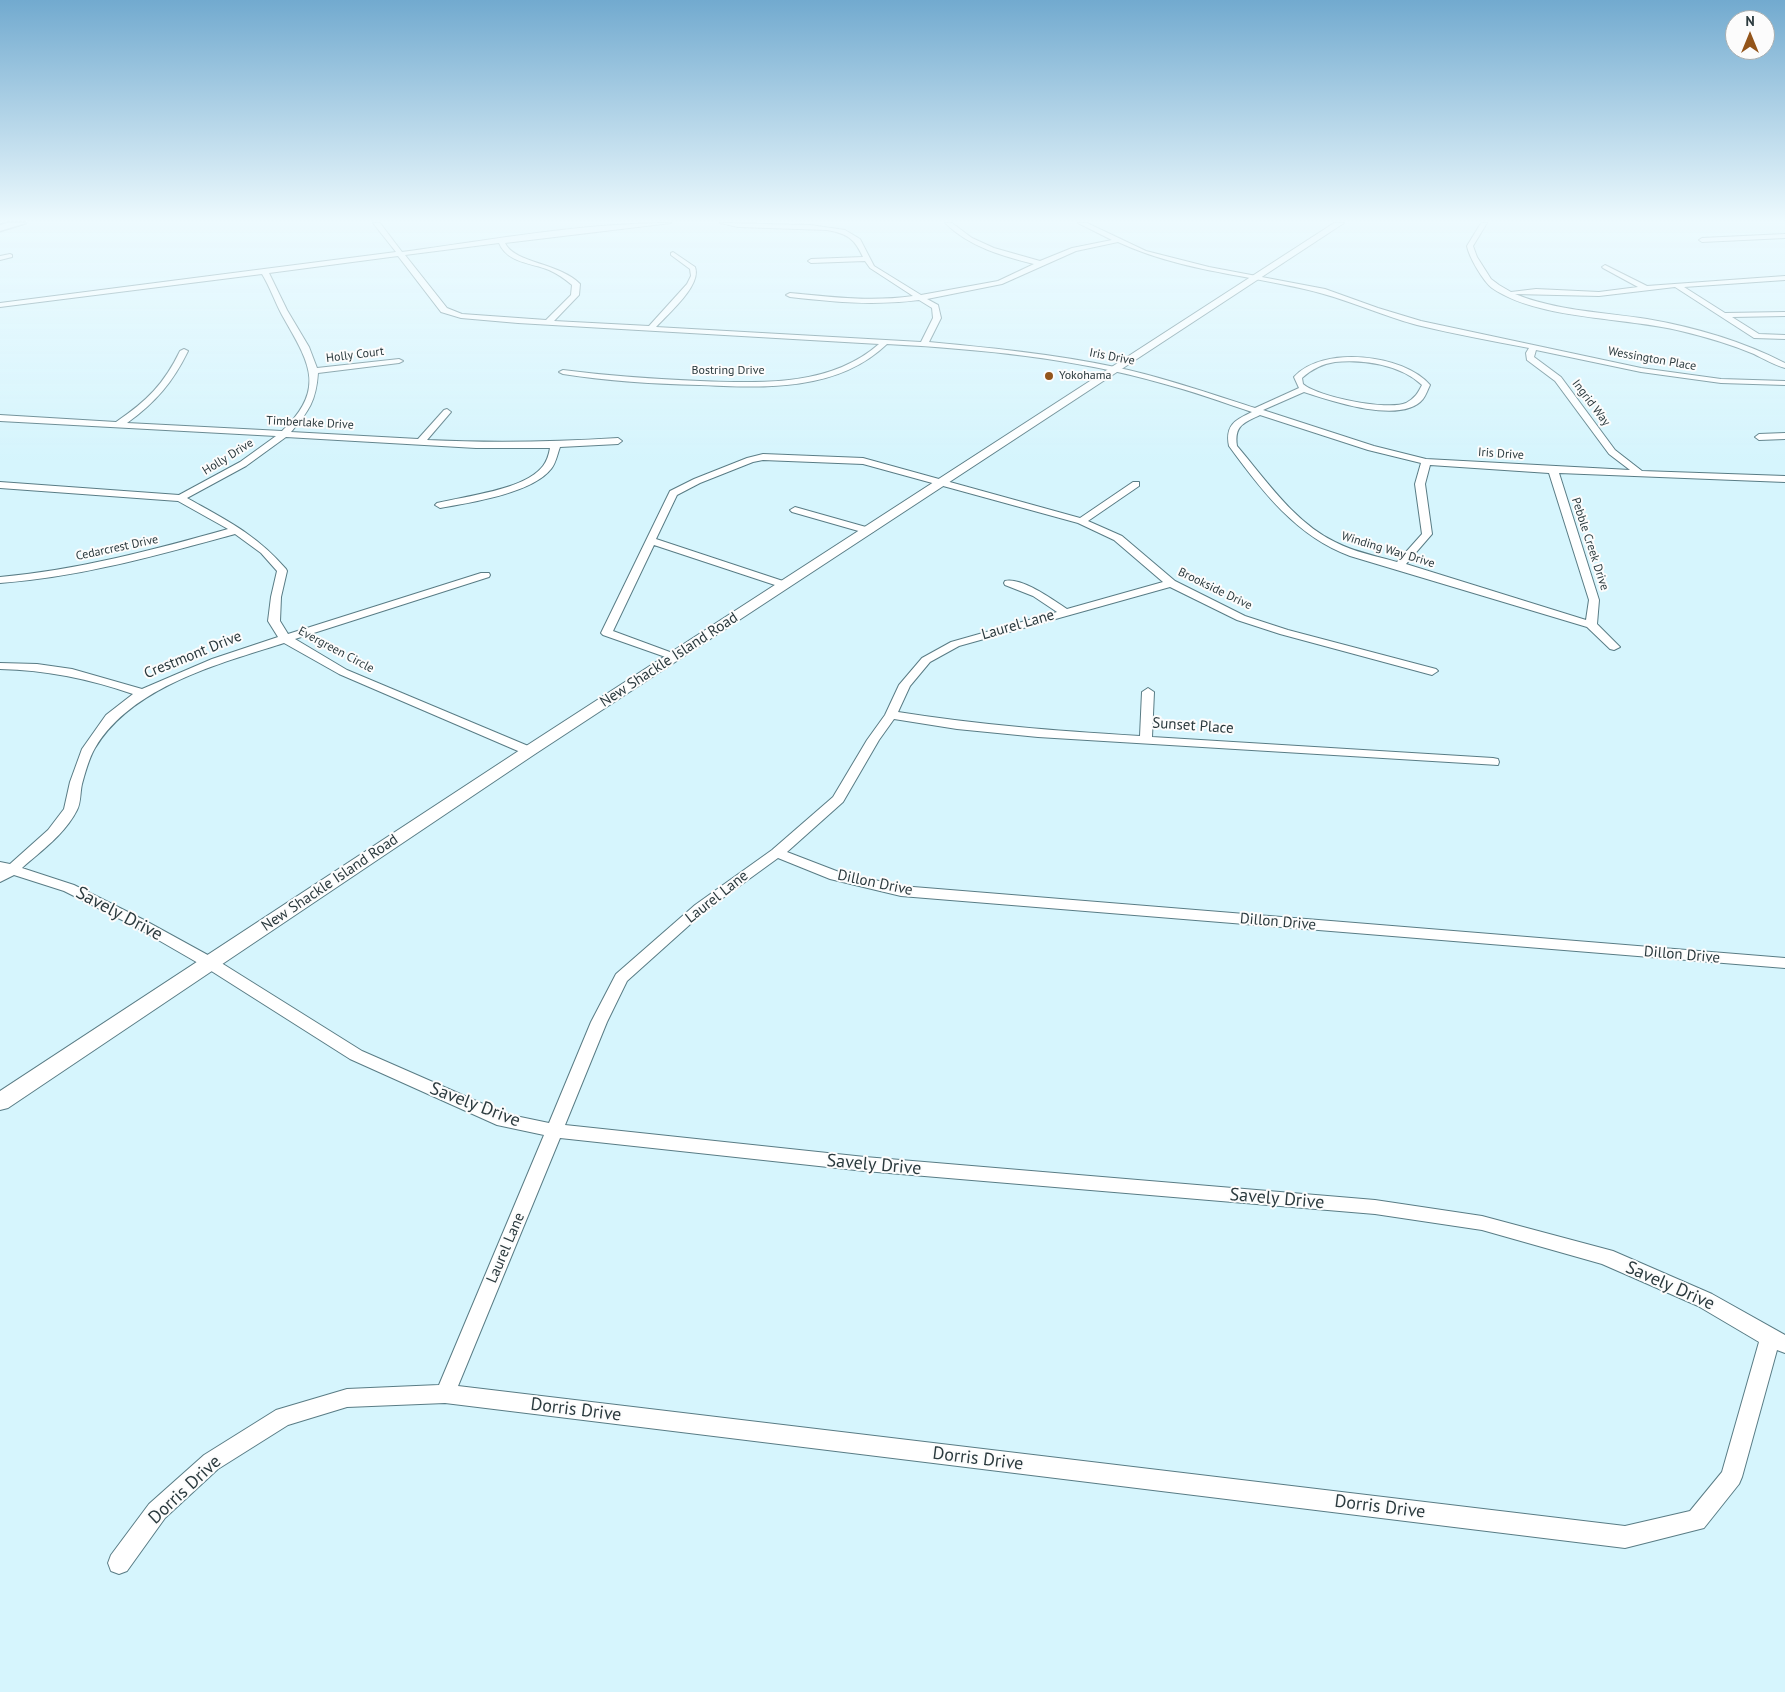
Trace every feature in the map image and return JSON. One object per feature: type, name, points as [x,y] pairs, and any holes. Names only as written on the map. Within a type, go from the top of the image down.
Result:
[{"type":"main road","name":"New Shackle Island Road","points":[[0,1102],[529,751],[1219,302]]},
{"type":"street","points":[[0,305],[25,302]]},
{"type":"street","points":[[280,302],[297,330],[314,371]]},
{"type":"street","name":"Iris Drive","points":[[438,302],[444,310],[461,316],[492,319],[924,344],[1012,352],[1164,381],[1371,448],[1426,462],[1553,470],[1785,479]]},
{"type":"street","points":[[549,322],[568,302]]},
{"type":"street","points":[[652,328],[675,302]]},
{"type":"street","points":[[924,344],[937,318],[935,307],[928,302]]},
{"type":"street","name":"Wessington Place","points":[[1353,302],[1420,323],[1533,348],[1680,376],[1785,383]]},
{"type":"street","points":[[1537,302],[1556,308],[1643,320],[1686,329],[1740,346],[1785,366]]},
{"type":"street","points":[[1702,302],[1757,336],[1785,337]]},
{"type":"street","points":[[1722,315],[1785,314]]},
{"type":"street","name":"Bostring Drive","points":[[562,372],[648,382],[786,383],[819,377],[854,365],[873,354],[884,343]]},
{"type":"street","name":"Ingrid Way","points":[[1533,348],[1530,358],[1558,379],[1612,452],[1638,472]]},
{"type":"street","points":[[119,424],[156,398],[169,382],[184,351]]},
{"type":"street","points":[[1340,359],[1362,360],[1403,370],[1417,376],[1426,385],[1424,392],[1410,405],[1384,408],[1361,407],[1306,390],[1298,380],[1302,374],[1315,364],[1340,359]]},
{"type":"street","name":"Holly Court","points":[[314,371],[399,361]]},
{"type":"street","name":"Holly Drive","points":[[180,498],[219,479],[284,434],[300,419],[313,389],[314,371]]},
{"type":"street","name":"Winding Way Drive","points":[[1306,390],[1238,422],[1230,435],[1233,446],[1293,516],[1311,533],[1330,544],[1356,555],[1399,566],[1592,625]]},
{"type":"street","points":[[421,441],[448,412]]},
{"type":"street","name":"Timberlake Drive","points":[[0,418],[476,445],[556,445],[618,441]]},
{"type":"street","points":[[1759,437],[1785,436]]},
{"type":"street","points":[[440,505],[482,497],[517,486],[546,469],[556,445]]},
{"type":"street","name":"Brookside Drive","points":[[674,657],[607,633],[673,493],[696,481],[750,460],[763,457],[862,461],[1081,521],[1118,538],[1171,582],[1241,618],[1284,632],[1432,671]]},
{"type":"street","points":[[1399,566],[1426,534],[1420,484],[1426,462]]},
{"type":"street","name":"Pebble Creek Drive","points":[[1553,470],[1594,600],[1592,625]]},
{"type":"street","points":[[1081,521],[1136,484]]},
{"type":"street","name":"Evergreen Circle","points":[[0,485],[180,498],[237,530],[265,551],[282,571],[276,597],[274,621],[284,638],[343,672],[529,751]]},
{"type":"street","points":[[794,510],[869,531]]},
{"type":"street","name":"Cedarcrest Drive","points":[[0,580],[21,579],[87,568],[158,553],[237,530]]},
{"type":"street","points":[[650,540],[785,585]]},
{"type":"street","name":"Crestmont Drive","points":[[4,871],[53,833],[71,809],[76,782],[88,749],[110,718],[142,693],[216,661],[485,574]]},
{"type":"street","name":"Laurel Lane","points":[[445,1394],[599,1022],[621,978],[708,903],[737,880],[777,853],[838,798],[873,740],[891,715],[905,685],[926,660],[955,644],[1171,582]]},
{"type":"street","points":[[1009,583],[1037,594],[1064,612]]},
{"type":"street","points":[[1592,625],[1614,647]]},
{"type":"street","points":[[0,666],[33,665],[72,671],[109,681],[142,693]]},
{"type":"street","points":[[1146,739],[1148,692]]},
{"type":"street","name":"Sunset Place","points":[[891,715],[957,725],[1038,733],[1493,762]]},
{"type":"street","name":"Dillon Drive","points":[[777,853],[835,876],[902,891],[1785,963]]},
{"type":"street","name":"Savely Drive","points":[[4,871],[69,888],[139,923],[210,963],[356,1055],[503,1120],[555,1131],[865,1164],[1375,1207],[1482,1223],[1606,1257],[1704,1300],[1777,1341]]},
{"type":"street","name":"Dorris Drive","points":[[119,1563],[157,1511],[211,1462],[283,1417],[346,1398],[445,1394],[1625,1537],[1696,1520],[1731,1477],[1777,1341]]},
{"type":"place","name":"Yokohama","points":[[1049,376]]}]
